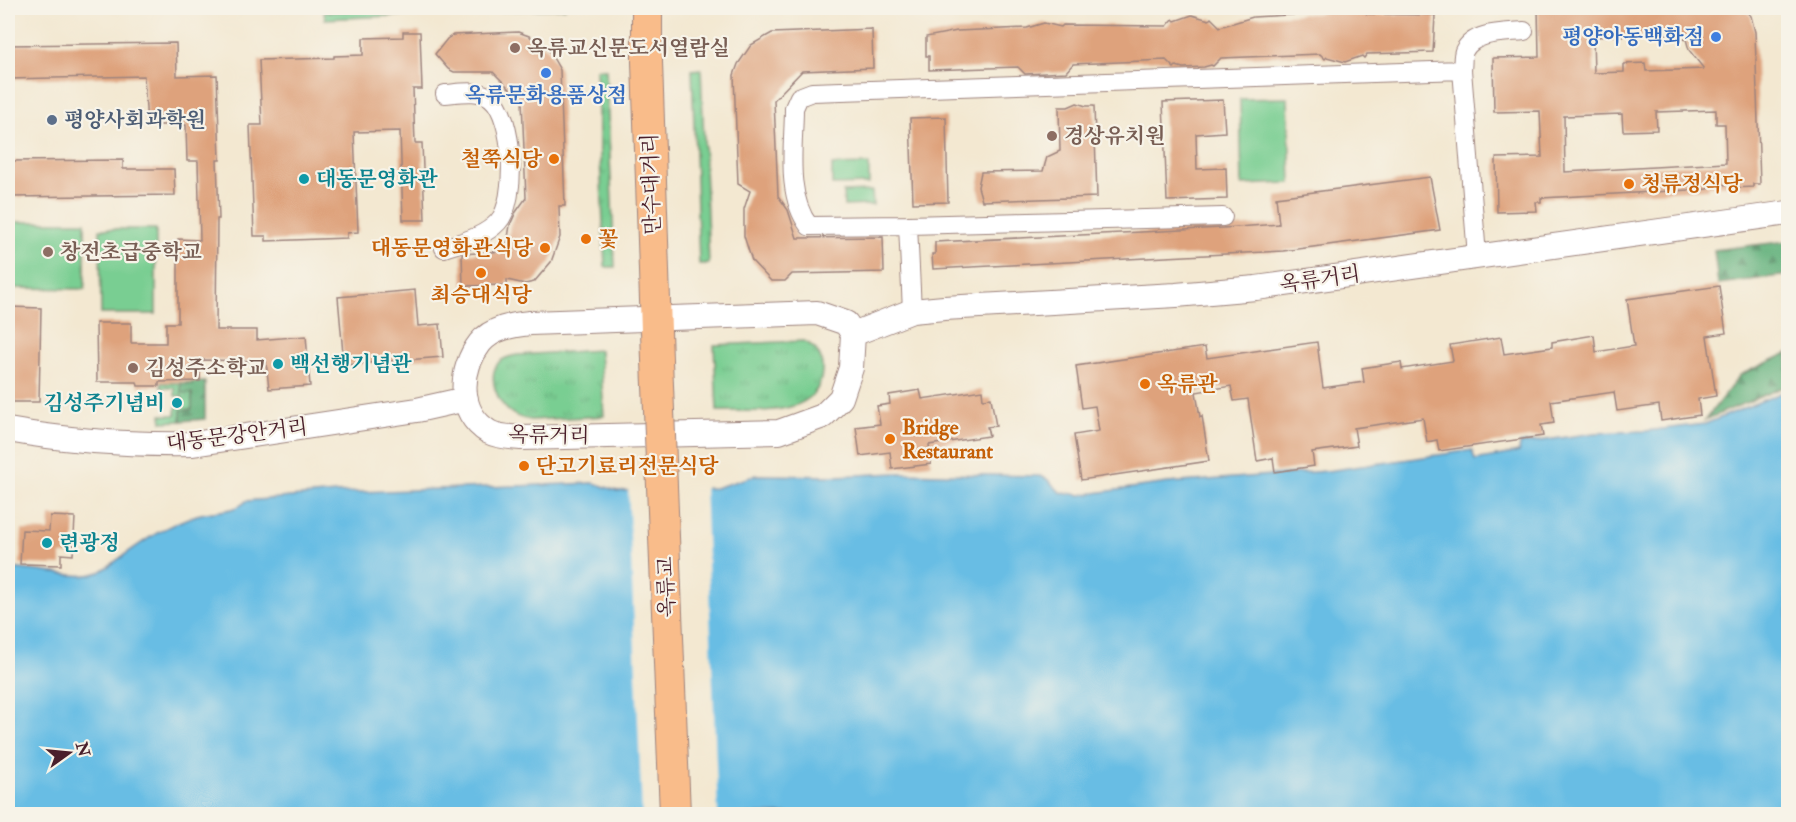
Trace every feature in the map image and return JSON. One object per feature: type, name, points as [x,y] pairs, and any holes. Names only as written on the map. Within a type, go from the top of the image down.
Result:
[{"type":"main road","name":"만수대거리","points":[[647,8],[657,360]]},
{"type":"main road","name":"옥류교","points":[[657,360],[675,814]]},
{"type":"street","points":[[1477,256],[1462,70],[1463,53],[1470,42],[1486,35],[1524,32]]},
{"type":"street","points":[[1222,217],[809,226],[801,215],[793,185],[794,108],[799,97],[812,92],[1462,70]]},
{"type":"street","points":[[444,248],[477,237],[498,222],[506,209],[510,171],[506,123],[500,110],[490,98],[476,93],[445,94]]},
{"type":"street","name":"옥류거리","points":[[853,334],[912,311],[1245,289],[1788,213]]},
{"type":"street","points":[[908,225],[912,311]]},
{"type":"street","name":"옥류거리","points":[[817,313],[846,323],[853,334],[851,368],[841,398],[823,416],[779,432],[521,438],[491,433],[478,424],[468,412],[464,384],[468,366],[480,342],[510,326],[530,323],[817,313]]},
{"type":"street","name":"대동문강안거리","points":[[8,430],[98,441],[159,445],[193,444],[394,413],[466,399]]},
{"type":"green space","points":[[424,8],[566,8],[325,19],[324,12]]},
{"type":"green space","points":[[596,69],[606,69],[615,267],[605,267]]},
{"type":"green space","points":[[701,69],[709,264],[699,264],[692,70]]},
{"type":"green space","points":[[1288,98],[1291,183],[1242,185],[1240,99]]},
{"type":"green space","points":[[869,164],[869,184],[832,185],[832,165]]},
{"type":"green space","points":[[872,191],[873,205],[844,206],[843,192]]},
{"type":"green space","points":[[8,222],[85,222],[85,289],[8,288]]},
{"type":"green space","points":[[100,229],[156,229],[156,314],[101,314]]},
{"type":"green space","points":[[1788,241],[1788,275],[1718,284],[1714,250]]},
{"type":"green space","points":[[804,341],[818,353],[822,366],[818,387],[809,398],[797,405],[781,409],[717,411],[714,345]]},
{"type":"green space","points":[[600,350],[604,416],[531,420],[517,416],[508,410],[499,398],[494,383],[495,368],[505,358],[517,355]]},
{"type":"green space","points":[[1788,353],[1788,385],[1705,420],[1740,375]]},
{"type":"green space","points":[[205,382],[205,419],[181,421],[181,410],[192,409],[192,393],[181,393],[181,383]]},
{"type":"green space","points":[[161,383],[181,383],[181,392],[192,392],[192,410],[181,410],[181,421],[162,422],[161,415],[176,415],[176,407],[182,406],[182,396],[175,396],[175,388],[161,388]]},
{"type":"water","points":[[1788,390],[1788,814],[8,814],[8,568],[74,575],[93,574],[100,572],[170,526],[203,513],[236,508],[246,501],[336,493],[594,483],[617,491],[715,488],[757,475],[837,476],[897,473],[1040,476],[1047,479],[1060,492],[1080,495],[1168,483],[1327,471],[1472,450],[1475,460],[1519,452],[1520,444],[1594,433],[1646,431],[1705,424]]},
{"type":"pier","points":[[705,485],[718,814],[642,814],[628,487]]},
{"type":"building","points":[[1339,8],[1360,11],[1362,9],[1367,14],[1435,15],[1433,52],[1367,54],[1364,58],[1362,56],[1345,62],[1327,57],[1325,59],[1320,54],[1221,58],[1213,66],[1183,68],[1176,66],[1174,68],[1166,60],[1073,64],[1066,72],[1025,74],[1018,67],[929,70],[929,56],[926,56],[926,37],[957,31],[1027,28],[1044,23],[1061,27],[1063,25],[1167,26],[1173,19],[1175,21],[1192,15],[1209,20],[1211,18],[1220,27],[1253,17],[1321,13]]},
{"type":"building","points":[[1538,8],[1744,8],[1751,16],[1755,32],[1760,184],[1753,184],[1753,187],[1733,188],[1733,184],[1708,186],[1708,189],[1541,198],[1541,202],[1536,202],[1537,211],[1497,212],[1496,158],[1542,157],[1540,111],[1494,112],[1493,58],[1539,57]],"holes":[[[1671,34],[1671,40],[1686,39],[1689,50],[1704,69],[1646,71],[1645,63],[1624,64],[1624,72],[1594,73],[1593,37]],[[1716,110],[1716,124],[1725,124],[1726,163],[1565,172],[1564,116],[1622,114],[1623,131],[1657,130],[1656,112]]]},
{"type":"building","points":[[872,29],[873,68],[802,71],[774,100],[778,196],[788,210],[797,238],[883,237],[884,272],[792,274],[785,281],[771,281],[752,261],[744,236],[744,209],[750,191],[738,184],[734,75],[738,64],[751,45],[772,33]]},
{"type":"building","name":"대동문영화관","points":[[403,32],[420,32],[422,89],[413,89],[415,143],[422,143],[425,220],[403,220],[400,131],[354,132],[358,232],[347,233],[347,238],[266,241],[266,236],[254,236],[250,125],[262,125],[259,60],[363,55],[363,38],[403,37]]},
{"type":"building","points":[[518,32],[529,36],[548,49],[560,70],[565,206],[559,206],[560,237],[551,262],[534,282],[525,284],[507,280],[507,285],[463,286],[462,254],[506,251],[510,225],[526,198],[522,101],[493,72],[454,72],[448,69],[435,54],[453,35]]},
{"type":"building","points":[[176,43],[177,76],[217,75],[220,160],[217,160],[219,219],[217,219],[216,330],[257,330],[257,340],[306,336],[310,386],[269,389],[266,361],[200,360],[200,381],[159,382],[159,386],[138,386],[137,382],[97,382],[96,323],[131,323],[131,343],[166,343],[166,323],[178,323],[178,239],[200,240],[198,161],[187,161],[186,125],[147,125],[144,76],[8,79],[8,45]]},
{"type":"building","points":[[1223,100],[1225,132],[1196,134],[1197,169],[1226,168],[1227,199],[1167,201],[1163,102]]},
{"type":"building","points":[[1077,103],[1094,106],[1097,197],[982,201],[978,187],[981,172],[1043,171],[1047,157],[1060,151],[1059,107],[1068,107]]},
{"type":"building","points":[[946,117],[948,202],[913,203],[910,118]]},
{"type":"building","points":[[123,160],[123,169],[174,169],[175,195],[8,197],[8,161]]},
{"type":"building","points":[[1430,177],[1440,230],[1283,251],[933,269],[932,254],[935,254],[935,242],[1279,224],[1276,197]]},
{"type":"building","name":"옥류관","points":[[1719,286],[1726,333],[1707,336],[1716,396],[1698,399],[1700,415],[1661,421],[1659,405],[1617,411],[1614,392],[1551,401],[1554,423],[1541,425],[1543,436],[1439,451],[1437,440],[1427,442],[1423,418],[1354,428],[1357,446],[1312,452],[1314,466],[1275,472],[1273,458],[1257,461],[1248,399],[1234,401],[1231,386],[1196,392],[1209,461],[1081,480],[1074,435],[1099,431],[1095,406],[1082,408],[1076,366],[1205,347],[1207,358],[1317,342],[1323,388],[1364,382],[1362,368],[1401,362],[1402,369],[1453,361],[1450,345],[1501,337],[1504,354],[1552,347],[1552,342],[1594,335],[1596,352],[1634,346],[1627,299]]},
{"type":"building","points":[[415,290],[418,326],[440,324],[443,357],[344,365],[338,297]]},
{"type":"building","points":[[8,307],[41,308],[39,402],[8,402]]},
{"type":"building","points":[[920,390],[922,399],[982,390],[983,399],[991,398],[996,426],[987,427],[989,436],[929,445],[931,464],[892,469],[890,452],[860,456],[856,427],[880,424],[877,406],[890,404],[889,395]]},
{"type":"building","name":"련광정","points":[[50,516],[75,517],[73,555],[61,554],[61,565],[20,564],[22,530],[49,531]]},
{"type":"place","name":"평양아동백화점","points":[[1716,37]]},
{"type":"place","name":"옥류교신문도서열람실","points":[[515,48]]},
{"type":"place","name":"옥류문화용품상점","points":[[546,73]]},
{"type":"place","name":"평양사회과학원","points":[[52,120]]},
{"type":"place","name":"경상유치원","points":[[1052,136]]},
{"type":"place","name":"철쭉식당","points":[[554,159]]},
{"type":"place","name":"대동문영화관","points":[[304,179]]},
{"type":"place","name":"청류정식당","points":[[1629,184]]},
{"type":"place","name":"꽃","points":[[586,239]]},
{"type":"place","name":"대동문영화관식당","points":[[545,248]]},
{"type":"place","name":"창전초급중학교","points":[[48,252]]},
{"type":"place","name":"최승대식당","points":[[481,273]]},
{"type":"place","name":"백선행기념관","points":[[278,364]]},
{"type":"place","name":"김성주소학교","points":[[133,368]]},
{"type":"place","name":"옥류관","points":[[1145,384]]},
{"type":"place","name":"김성주기념비","points":[[177,403]]},
{"type":"place","name":"Bridge Restaurant","points":[[890,439]]},
{"type":"place","name":"단고기료리전문식당","points":[[524,466]]},
{"type":"place","name":"련광정","points":[[47,543]]}]
